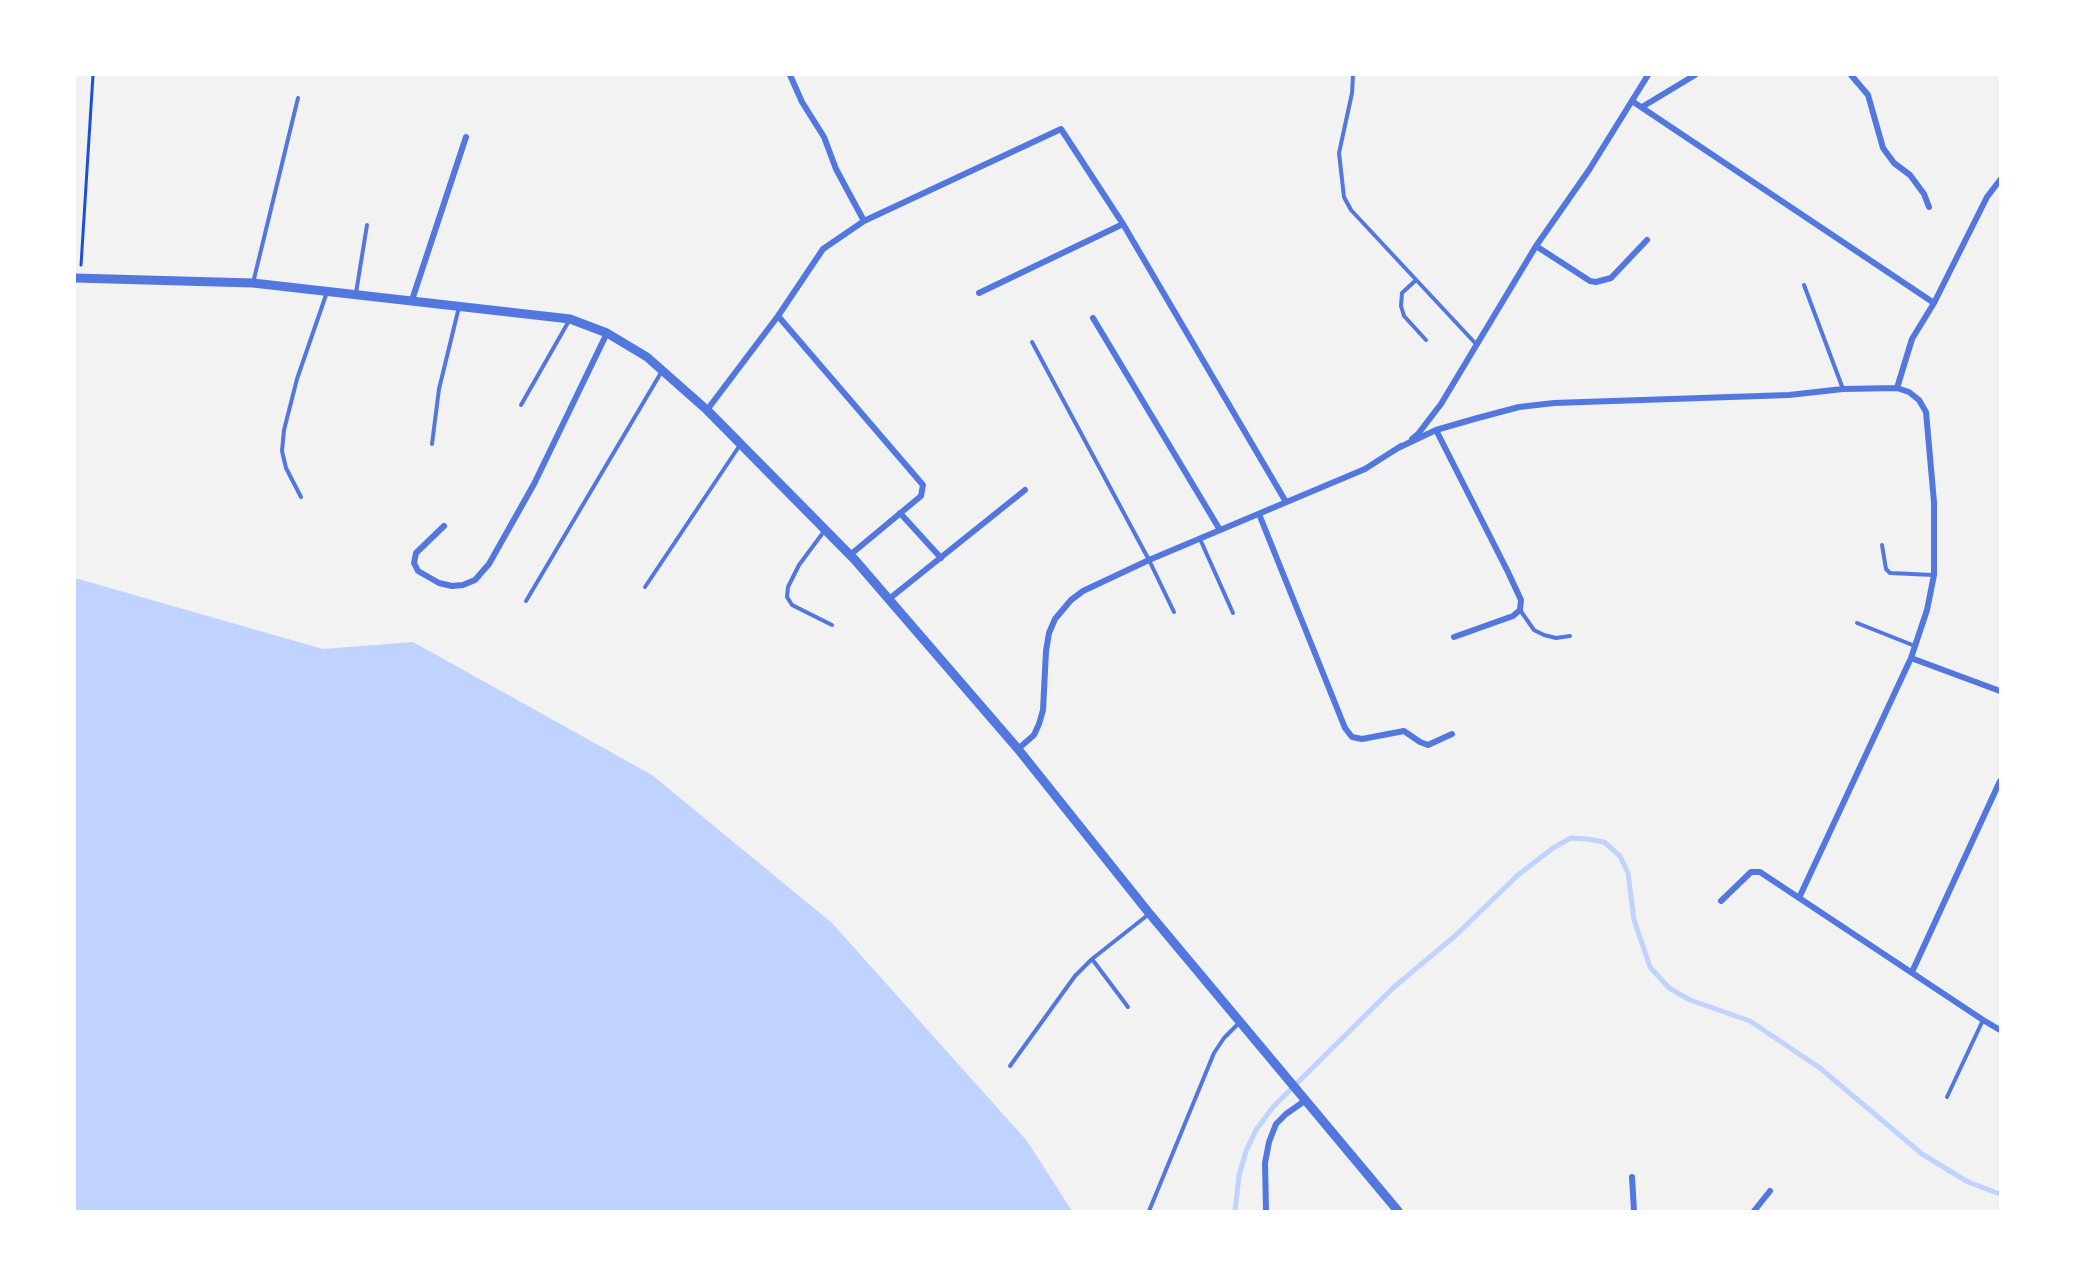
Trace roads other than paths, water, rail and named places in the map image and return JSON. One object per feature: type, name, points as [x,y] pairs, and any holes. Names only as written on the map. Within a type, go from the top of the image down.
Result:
[{"type":"street","points":[[790,75],[802,102],[824,137],[836,170],[864,221]]},
{"type":"street","points":[[1018,749],[1034,735],[1039,724],[1043,710],[1049,633],[1055,619],[1066,604],[1083,591],[1149,560],[1365,469],[1418,434],[1430,420],[1536,246],[1589,170],[1648,75]]},
{"type":"street","points":[[1642,107],[1695,75]]},
{"type":"street","points":[[1851,75],[1868,95],[1882,148],[1894,163],[1910,175],[1924,194],[1929,207]]},
{"type":"street","points":[[1632,101],[1934,303]]},
{"type":"street","points":[[707,410],[778,316],[823,249],[864,221],[1061,129],[1123,224],[1286,502]]},
{"type":"street","points":[[412,300],[466,137]]},
{"type":"street","points":[[1897,388],[1912,339],[1934,303],[1987,197],[2000,180]]},
{"type":"street","points":[[979,293],[1123,224]]},
{"type":"street","points":[[1536,246],[1590,281],[1596,282],[1611,278],[1647,240]]},
{"type":"street","points":[[78,278],[253,283],[570,318],[607,333],[647,357],[707,410],[826,529],[889,599],[1018,749],[1149,914],[1398,1211]]},
{"type":"street","points":[[778,316],[923,485],[921,496],[850,555]]},
{"type":"street","points":[[1093,318],[1220,530]]},
{"type":"street","points":[[444,526],[416,553],[414,563],[418,571],[439,583],[452,586],[476,580],[489,564],[534,484],[607,333]]},
{"type":"street","points":[[1398,448],[1436,430],[1519,407],[1554,403],[1789,395],[1897,388],[1909,392],[1919,400],[1926,412],[1934,502],[1934,575],[1927,610],[1911,658],[1799,898]]},
{"type":"street","points":[[1436,430],[1521,600],[1520,610],[1513,616],[1454,637]]},
{"type":"street","points":[[889,599],[1025,490]]},
{"type":"street","points":[[900,513],[941,558]]},
{"type":"street","points":[[1259,514],[1345,728],[1352,737],[1362,739],[1404,731],[1428,745],[1452,734]]},
{"type":"street","points":[[1911,658],[2000,691]]},
{"type":"street","points":[[1912,972],[2000,781]]},
{"type":"street","points":[[1721,901],[1751,872],[1760,872],[2000,1030]]},
{"type":"street","points":[[1266,1211],[1265,1163],[1269,1142],[1276,1124],[1303,1097]]},
{"type":"street","points":[[1632,1176],[1634,1211]]},
{"type":"street","points":[[1754,1211],[1770,1191]]},
{"type":"lane","points":[[1353,75],[1352,93],[1339,153],[1344,197],[1351,210],[1476,344]]},
{"type":"lane","points":[[253,283],[298,98]]},
{"type":"lane","points":[[356,294],[367,225]]},
{"type":"lane","points":[[1416,280],[1402,293],[1401,306],[1404,316],[1426,340]]},
{"type":"lane","points":[[1804,285],[1843,390]]},
{"type":"lane","points":[[301,497],[286,468],[282,451],[284,430],[297,379],[328,291]]},
{"type":"lane","points":[[432,444],[439,389],[459,306]]},
{"type":"lane","points":[[521,405],[570,318]]},
{"type":"lane","points":[[1032,342],[1149,560],[1174,612]]},
{"type":"lane","points":[[526,601],[662,371]]},
{"type":"lane","points":[[645,587],[740,444]]},
{"type":"lane","points":[[826,529],[799,565],[788,587],[787,597],[792,604],[832,625]]},
{"type":"lane","points":[[1200,538],[1233,613]]},
{"type":"lane","points":[[1882,544],[1886,569],[1890,573],[1934,575]]},
{"type":"lane","points":[[1520,610],[1534,630],[1556,638],[1570,636]]},
{"type":"lane","points":[[1857,623],[1916,646]]},
{"type":"lane","points":[[1010,1066],[1075,976],[1092,959],[1149,914]]},
{"type":"lane","points":[[1092,959],[1128,1007]]},
{"type":"lane","points":[[1947,1097],[1983,1020]]},
{"type":"lane","points":[[1149,1211],[1214,1053],[1224,1038],[1240,1022]]},
{"type":"water","points":[[75,578],[323,649],[413,642],[652,775],[832,923],[1027,1141],[1072,1211],[75,1211]]},
{"type":"waterway","points":[[1235,1211],[1239,1176],[1246,1151],[1256,1130],[1273,1107],[1394,987],[1455,936],[1518,875],[1553,848],[1571,838],[1604,842],[1620,856],[1628,873],[1634,920],[1650,967],[1669,988],[1690,1000],[1750,1021],[1820,1068],[1922,1154],[1968,1182],[2000,1194]]}]
